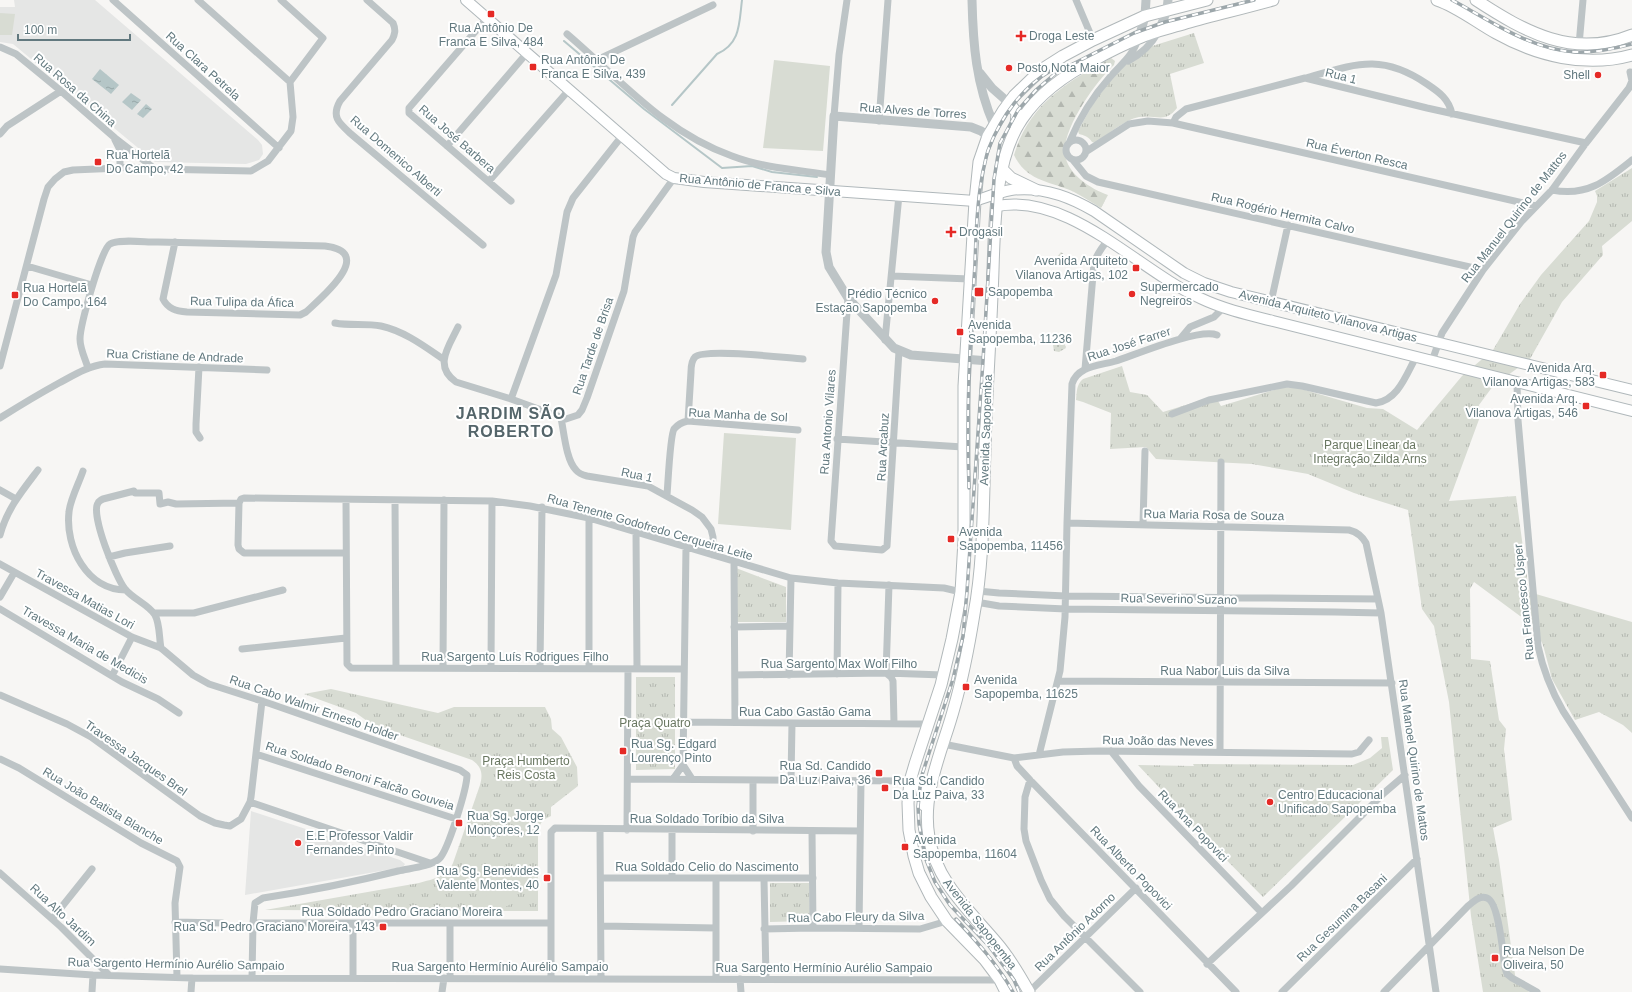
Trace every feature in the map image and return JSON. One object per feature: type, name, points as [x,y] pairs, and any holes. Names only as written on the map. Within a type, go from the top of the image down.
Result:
[{"type":"main road","name":"Rua Antônio de Franca e Silva","points":[[466,0],[666,174],[674,178],[704,182],[975,201]]},
{"type":"main road","name":"Avenida Sapopemba","points":[[1006,992],[1000,980],[985,960],[947,921],[931,897],[919,873],[914,856],[909,830],[908,803],[910,782],[943,675],[961,592],[964,540],[963,447],[966,359],[975,201],[979,162],[988,136],[994,125],[1009,103],[1041,70],[1062,56],[1093,40],[1167,5],[1207,0]]},
{"type":"main road","name":"Avenida Sapopemba","points":[[1029,992],[1014,966],[996,942],[968,912],[946,883],[932,853],[928,836],[927,814],[931,788],[968,652],[977,596],[983,524],[989,361],[997,206],[1001,168],[1008,145],[1014,132],[1029,109],[1061,79],[1079,68],[1139,38],[1159,31],[1273,0]]},
{"type":"main road","points":[[1437,0],[1516,43],[1560,58],[1599,60],[1632,55]]},
{"type":"main road","points":[[1476,0],[1524,28],[1556,41],[1579,45],[1607,43],[1632,35]]},
{"type":"main road","points":[[1009,103],[1017,113],[1018,120],[1014,132]]},
{"type":"main road","points":[[1001,168],[1011,178],[1036,190]]},
{"type":"main road","name":"Avenida Arquiteto Vilanova Artigas","points":[[975,201],[1010,190],[1036,190],[1066,197],[1080,203],[1184,273],[1204,283],[1231,292],[1438,344],[1632,390]]},
{"type":"main road","name":"Avenida Arquiteto Vilanova Artigas","points":[[997,206],[1009,204],[1033,206],[1064,216],[1108,240],[1180,288],[1200,299],[1224,307],[1268,320],[1632,411]]},
{"type":"main road","points":[[1096,233],[1107,220]]},
{"type":"main road","points":[[961,592],[977,596]]},
{"type":"main road","points":[[910,782],[916,783],[922,787],[924,810],[927,814]]},
{"type":"street","name":"Rua Clara Petrela","points":[[113,0],[279,148]]},
{"type":"street","points":[[198,0],[290,82]]},
{"type":"street","points":[[0,366],[48,187],[55,179],[64,172],[73,170],[129,167],[251,171],[268,161],[279,148],[291,131],[293,124],[290,82],[323,38],[281,0]]},
{"type":"street","name":"Rua Domenico Alberti","points":[[367,0],[393,23],[395,34],[392,40],[340,101],[336,115],[340,124],[483,246]]},
{"type":"street","points":[[847,0],[839,55],[834,116],[826,252],[827,262],[848,298],[885,340],[899,351],[911,355],[989,361]]},
{"type":"street","points":[[878,120],[888,0]]},
{"type":"street","points":[[972,0],[974,55],[994,125]]},
{"type":"street","points":[[1076,0],[1093,40]]},
{"type":"street","points":[[1124,64],[1131,55],[1139,38],[1145,16],[1146,0]]},
{"type":"street","points":[[1579,45],[1583,0]]},
{"type":"street","points":[[597,60],[713,5]]},
{"type":"street","points":[[1082,159],[1073,160],[1067,154],[1066,148],[1078,123],[1110,77],[1124,64],[1145,50],[1153,42],[1159,31],[1167,5]]},
{"type":"street","name":"Rua José Barbera","points":[[487,18],[409,108],[410,113],[512,201]]},
{"type":"street","points":[[567,34],[655,114],[694,140],[740,159],[831,175]]},
{"type":"street","name":"Rua Rosa da China","points":[[0,47],[16,54],[114,138],[155,169]]},
{"type":"street","points":[[448,146],[527,53]]},
{"type":"street","points":[[1304,78],[1346,67],[1370,63],[1384,64],[1412,74],[1438,92],[1447,100],[1452,114]]},
{"type":"street","points":[[977,69],[992,88],[1009,103]]},
{"type":"street","name":"Rua Manuel Quirino de Mattos","points":[[1432,361],[1442,333],[1483,270],[1536,206],[1552,190],[1629,88],[1632,80],[1630,72]]},
{"type":"street","name":"Rua 1","points":[[1173,123],[1176,117],[1186,110],[1304,78],[1452,114],[1586,143]]},
{"type":"street","points":[[489,181],[569,90]]},
{"type":"street","points":[[0,134],[7,126],[61,91]]},
{"type":"street","name":"Rua Alves de Torres","points":[[834,116],[971,127],[988,136]]},
{"type":"street","points":[[1069,143],[1075,140],[1084,145],[1101,141],[1129,124],[1139,121],[1173,123]]},
{"type":"street","points":[[1078,123],[1084,145],[1081,170]]},
{"type":"street","name":"Rua Éverton Resca","points":[[1173,123],[1536,206]]},
{"type":"street","points":[[511,399],[556,276],[567,212],[573,198],[622,136]]},
{"type":"street","name":"Rua Rosa da China","points":[[114,138],[120,150],[120,168]]},
{"type":"street","name":"Rua Rogério Hermita Calvo","points":[[1073,160],[1092,180],[1098,182],[1483,270]]},
{"type":"street","points":[[1552,190],[1573,192],[1588,189],[1611,177],[1632,160]]},
{"type":"street","name":"Rua Tarde de Brisa","points":[[561,418],[573,417],[582,410],[624,291],[633,237],[674,178]]},
{"type":"street","points":[[885,340],[899,195]]},
{"type":"street","points":[[1271,302],[1288,225]]},
{"type":"street","points":[[1039,755],[1058,681],[1066,609],[1067,523],[1072,384],[1077,374],[1085,369],[1094,263],[1098,253],[1108,240]]},
{"type":"street","name":"Rua Tulipa da Áfica","points":[[88,368],[80,339],[80,331],[92,285],[105,248],[110,243],[175,242],[333,247],[344,253],[346,266],[345,271],[339,280],[306,312],[300,315],[186,312],[172,309],[167,306],[163,299],[175,242]]},
{"type":"street","points":[[27,266],[92,285]]},
{"type":"street","points":[[892,276],[970,279]]},
{"type":"street","name":"Rua Antonio Vilares","points":[[848,298],[831,541],[835,546],[882,550],[888,543]]},
{"type":"street","name":"Rua José Farrer","points":[[1180,339],[1190,326],[1214,317],[1224,307]]},
{"type":"street","points":[[335,323],[345,325],[382,326],[406,336],[443,359]]},
{"type":"street","points":[[458,327],[443,359],[447,373],[456,382],[511,399],[561,418]]},
{"type":"street","name":"Rua José Farrer","points":[[1085,369],[1115,361],[1180,339],[1203,335],[1217,335]]},
{"type":"street","name":"Rua Arcabuz","points":[[888,543],[899,351]]},
{"type":"street","points":[[688,421],[691,372],[695,357],[705,353],[720,353],[803,359]]},
{"type":"street","points":[[1172,414],[1209,400],[1287,384],[1376,403],[1384,402],[1396,393],[1416,357]]},
{"type":"street","name":"Rua Cristiane de Andrade","points":[[0,418],[29,399],[88,368],[105,364],[267,370]]},
{"type":"street","points":[[199,367],[196,432],[200,438]]},
{"type":"street","name":"Rua Francesco Usper","points":[[1517,382],[1518,420],[1537,632],[1544,670],[1553,693],[1563,711],[1632,818]]},
{"type":"street","name":"Rua 1","points":[[561,418],[569,457],[574,469],[580,474],[587,476],[648,486],[702,517],[712,529],[713,555]]},
{"type":"street","name":"Rua Manha de Sol","points":[[667,496],[674,429],[680,423],[688,421],[798,430]]},
{"type":"street","points":[[837,439],[963,447]]},
{"type":"street","points":[[1144,524],[1145,451]]},
{"type":"street","points":[[1220,752],[1221,462]]},
{"type":"street","points":[[0,535],[5,519],[16,499],[38,470]]},
{"type":"street","points":[[83,471],[69,512],[69,523],[74,547],[84,569],[91,577],[110,588],[126,590]]},
{"type":"street","points":[[0,490],[16,499]]},
{"type":"street","name":"Rua Tenente Godofredo Cerqueira Leite","points":[[109,557],[104,543],[98,514],[98,503],[103,499],[134,491],[135,494],[159,493],[160,504],[168,502],[176,504],[239,503],[241,499],[244,498],[492,501],[542,507],[589,518],[791,578],[838,583],[944,588],[961,592]]},
{"type":"street","points":[[242,649],[346,638],[346,500]]},
{"type":"street","points":[[395,500],[396,668]]},
{"type":"street","points":[[443,667],[444,500]]},
{"type":"street","points":[[491,668],[492,501]]},
{"type":"street","points":[[239,503],[238,545],[239,549],[244,553],[345,553]]},
{"type":"street","points":[[540,668],[542,507]]},
{"type":"street","points":[[589,518],[589,668]]},
{"type":"street","name":"Rua Maria Rosa de Souza","points":[[1067,523],[1349,530],[1359,534]]},
{"type":"street","points":[[636,532],[637,668]]},
{"type":"street","name":"Rua Manoel Quirino de Mattos","points":[[1359,534],[1366,543],[1381,614],[1436,992]]},
{"type":"street","points":[[161,648],[158,622],[154,613],[126,590],[109,557],[170,546]]},
{"type":"street","points":[[686,547],[683,765],[692,779]]},
{"type":"street","points":[[734,561],[735,722]]},
{"type":"street","name":"Travessa Matias Lori","points":[[0,564],[132,637],[161,648]]},
{"type":"street","points":[[0,597],[14,573]]},
{"type":"street","points":[[789,674],[791,578]]},
{"type":"street","points":[[837,674],[838,583]]},
{"type":"street","points":[[889,585],[886,673],[893,680],[894,723]]},
{"type":"street","points":[[154,613],[194,613],[283,590]]},
{"type":"street","name":"Rua Severino Suzano","points":[[977,596],[999,593],[1066,596],[1378,599]]},
{"type":"street","name":"Rua Severino Suzano","points":[[977,596],[999,606],[1066,609],[1381,614]]},
{"type":"street","name":"Travessa Maria de Medicis","points":[[0,609],[112,676],[158,699],[180,713]]},
{"type":"street","points":[[734,626],[790,626]]},
{"type":"street","points":[[112,676],[132,637]]},
{"type":"street","name":"Rua Sargento Luís Rodrigues Filho","points":[[346,638],[347,664],[353,668],[443,667],[684,669]]},
{"type":"street","name":"Rua Cabo Walmir Ernesto Holder","points":[[161,648],[193,675],[209,684],[460,770],[467,775],[456,819]]},
{"type":"street","points":[[627,830],[628,669]]},
{"type":"street","name":"Rua Sargento Max Wolf Filho","points":[[734,675],[886,673],[943,675]]},
{"type":"street","name":"Rua Nabor Luis da Silva","points":[[1058,681],[1392,683]]},
{"type":"street","name":"Travessa Jacques Brel","points":[[0,695],[67,724],[91,737],[200,816],[215,823],[230,826],[237,823],[241,819],[250,802]]},
{"type":"street","points":[[262,701],[250,802],[430,863]]},
{"type":"street","name":"Rua Cabo Gastão Gama","points":[[683,722],[928,724]]},
{"type":"street","points":[[791,780],[792,723]]},
{"type":"street","name":"Rua João das Neves","points":[[943,744],[1014,758],[1063,752],[1111,751],[1352,754],[1359,752],[1369,740]]},
{"type":"street","name":"Rua Ana Popovici","points":[[1111,751],[1139,786],[1262,913]]},
{"type":"street","name":"Rua Soldado Benoni Falcão Gouveia","points":[[256,754],[456,819]]},
{"type":"street","name":"Rua Alberto Popovici","points":[[1014,758],[1017,766],[1030,780],[1136,888],[1207,964],[1236,992]]},
{"type":"street","name":"Rua João Batista Blanche","points":[[0,759],[19,768],[141,843],[177,861],[180,867],[176,903],[177,977]]},
{"type":"street","points":[[673,779],[683,765]]},
{"type":"street","points":[[1207,964],[1262,913],[1384,793],[1405,775]]},
{"type":"street","points":[[628,779],[910,782]]},
{"type":"street","points":[[753,780],[753,831]]},
{"type":"street","points":[[1030,780],[1025,797],[1024,829],[1034,864],[1050,899],[1064,916],[1140,992]]},
{"type":"street","points":[[859,928],[861,781]]},
{"type":"street","points":[[252,977],[255,903],[264,898],[340,885],[430,863],[440,858],[442,855],[456,819]]},
{"type":"street","name":"Rua Soldado Toríbio da Silva","points":[[551,923],[551,832],[554,828],[627,830],[860,831]]},
{"type":"street","points":[[600,829],[602,926],[601,978]]},
{"type":"street","points":[[672,830],[672,878]]},
{"type":"street","points":[[812,831],[813,928]]},
{"type":"street","name":"Rua Gesumina Basani","points":[[1282,992],[1417,859]]},
{"type":"street","points":[[52,919],[92,869]]},
{"type":"street","name":"Rua Alto Jardim","points":[[0,873],[52,919],[109,975]]},
{"type":"street","name":"Rua Soldado Celio do Nascimento","points":[[601,878],[813,878]]},
{"type":"street","points":[[716,879],[716,979]]},
{"type":"street","points":[[764,879],[766,979]]},
{"type":"street","name":"Rua Antônio Adorno","points":[[1029,992],[1136,888]]},
{"type":"street","points":[[1384,992],[1468,906],[1480,898],[1489,898],[1496,910],[1507,974],[1534,991]]},
{"type":"street","name":"Rua Cabo Fleury da Silva","points":[[764,929],[920,929],[947,921]]},
{"type":"street","points":[[176,922],[222,923]]},
{"type":"street","name":"Rua Soldado Pedro Graciano Moreira","points":[[253,923],[551,923]]},
{"type":"street","points":[[352,978],[353,923]]},
{"type":"street","points":[[442,992],[447,978],[450,923]]},
{"type":"street","points":[[551,923],[551,978]]},
{"type":"street","points":[[602,926],[716,928]]},
{"type":"street","name":"Rua Sargento Hermínio Aurélio Sampaio","points":[[0,969],[93,975],[192,978],[1000,980]]},
{"type":"street","points":[[92,992],[93,975]]},
{"type":"street","points":[[191,992],[192,978]]},
{"type":"street","points":[[740,979],[741,992]]},
{"type":"shaded area","points":[[14,0],[95,0],[258,140],[262,145],[263,154],[259,160],[246,164],[155,162],[13,44],[0,42],[0,7],[15,7]]},
{"type":"shaded area","name":"E.E Professor Valdir Fernandes Pinto","points":[[251,811],[400,860],[405,864],[403,867],[245,895]]},
{"type":"green space","points":[[0,13],[15,14],[12,35],[0,35]]},
{"type":"green space","points":[[1194,33],[1204,63],[1170,74],[1177,108],[1173,113],[1164,117],[1145,116],[1133,119],[1122,124],[1095,143],[1086,136],[1079,134],[1078,131],[1094,102],[1133,52]]},
{"type":"green space","points":[[1111,58],[1115,61],[1114,65],[1098,82],[1074,119],[1069,132],[1065,154],[1070,168],[1081,180],[1094,189],[1108,195],[1101,208],[1074,192],[1032,176],[1019,164],[1014,155],[1029,122],[1052,96],[1079,76]]},
{"type":"green space","points":[[774,60],[830,66],[823,151],[763,148]]},
{"type":"green space","name":"Parque Linear da Integração Zilda Arns","points":[[1632,168],[1632,221],[1602,246],[1603,255],[1562,302],[1530,359],[1493,386],[1479,405],[1481,414],[1449,501],[1516,496],[1529,592],[1632,622],[1632,733],[1623,725],[1599,712],[1575,720],[1552,679],[1543,645],[1531,620],[1520,616],[1474,582],[1470,589],[1471,659],[1490,661],[1499,720],[1506,729],[1504,749],[1512,820],[1493,828],[1499,860],[1516,982],[1529,992],[1483,992],[1471,916],[1449,702],[1434,626],[1422,609],[1408,510],[1354,493],[1308,474],[1252,464],[1156,459],[1146,447],[1110,449],[1111,413],[1076,400],[1077,389],[1083,379],[1122,366],[1130,392],[1147,395],[1163,412],[1215,396],[1221,406],[1284,387],[1298,388],[1367,408],[1383,409],[1417,430],[1462,376],[1493,350],[1520,304],[1541,275],[1589,221],[1597,202],[1595,191]]},
{"type":"green space","points":[[1061,252],[1065,255],[1065,263],[1056,262],[1057,257]]},
{"type":"green space","points":[[1061,337],[1066,348],[1059,352],[1054,351],[1052,339],[1061,339]]},
{"type":"green space","points":[[724,433],[796,438],[791,530],[718,524]]},
{"type":"green space","points":[[736,568],[786,587],[786,622],[736,622]]},
{"type":"green space","name":"Praça Quatro","points":[[636,677],[675,677],[675,769],[636,770]]},
{"type":"green space","name":"Praça Humberto Reis Costa","points":[[331,689],[438,713],[454,707],[545,707],[551,719],[552,729],[561,737],[577,767],[578,786],[551,807],[551,816],[543,820],[538,828],[538,911],[265,910],[419,883],[434,879],[443,874],[453,863],[480,785],[481,771],[478,765],[472,760],[374,726],[356,713],[304,694]]},
{"type":"green space","points":[[1381,737],[1388,737],[1393,770],[1263,897],[1186,819],[1187,817],[1138,765],[1353,765],[1370,758],[1382,748]]},
{"type":"green space","points":[[770,883],[809,883],[810,921],[770,922]]},
{"type":"green space","points":[[505,887],[513,903],[486,916],[478,900]]},
{"type":"water","points":[[100,69],[119,85],[111,94],[92,79]]},
{"type":"water","points":[[131,93],[141,100],[132,110],[122,102]]},
{"type":"water","points":[[146,104],[152,109],[143,118],[137,114]]},
{"type":"waterway","points":[[672,105],[717,54],[731,44],[737,32],[742,0]]},
{"type":"waterway","points":[[564,41],[644,109],[722,168],[752,166],[772,172],[817,177]]},
{"type":"railway","points":[[1019,992],[1014,980],[989,946],[950,905],[935,882],[925,857],[919,824],[918,807],[921,778],[953,679],[963,636],[983,361],[994,179],[1000,143],[1018,110],[1036,90],[1057,72],[1134,33],[1165,22],[1254,0]]},
{"type":"railway","points":[[1452,0],[1511,33],[1543,46],[1559,50],[1589,52],[1632,44]]},
{"type":"railway","points":[[969,488],[968,404],[970,348],[977,218],[983,171],[987,154],[994,136],[1014,103],[1041,77],[1052,70]]},
{"type":"railway","points":[[956,919],[994,963],[1013,992]]},
{"type":"place","name":"Rua Antônio De Franca E Silva, 484","points":[[491,14]]},
{"type":"place","name":"Droga Leste","points":[[1021,36]]},
{"type":"place","name":"Rua Antônio De Franca E Silva, 439","points":[[533,67]]},
{"type":"place","name":"Posto Nota Maior","points":[[1009,68]]},
{"type":"place","name":"Shell","points":[[1598,75]]},
{"type":"place","name":"Rua Hortelã Do Campo, 42","points":[[98,162]]},
{"type":"place","name":"Drogasil","points":[[951,232]]},
{"type":"place","name":"Avenida Arquiteto Vilanova Artigas, 102","points":[[1136,268]]},
{"type":"place","name":"Sapopemba","points":[[979,292]]},
{"type":"place","name":"Supermercado Negreiros","points":[[1132,294]]},
{"type":"place","name":"Rua Hortelã Do Campo, 164","points":[[15,295]]},
{"type":"place","name":"Prédio Técnico Estação Sapopemba","points":[[935,301]]},
{"type":"place","name":"Avenida Sapopemba, 11236","points":[[960,332]]},
{"type":"place","name":"Avenida Arq. Vilanova Artigas, 583","points":[[1603,375]]},
{"type":"place","name":"Avenida Arq. Vilanova Artigas, 546","points":[[1586,406]]},
{"type":"place","name":"Avenida Sapopemba, 11456","points":[[951,539]]},
{"type":"place","name":"Avenida Sapopemba, 11625","points":[[966,687]]},
{"type":"place","name":"Rua Sg. Edgard Lourenço Pinto","points":[[623,751]]},
{"type":"place","name":"Rua Sd. Candido Da Luz Paiva, 36","points":[[879,773]]},
{"type":"place","name":"Rua Sd. Candido Da Luz Paiva, 33","points":[[885,788]]},
{"type":"place","name":"Centro Educacional Unificado Sapopemba","points":[[1270,802]]},
{"type":"place","name":"Rua Sg. Jorge Monçores, 12","points":[[459,823]]},
{"type":"place","name":"E.E Professor Valdir Fernandes Pinto","points":[[298,843]]},
{"type":"place","name":"Avenida Sapopemba, 11604","points":[[905,847]]},
{"type":"place","name":"Rua Sg. Benevides Valente Montes, 40","points":[[547,878]]},
{"type":"place","name":"Rua Sd. Pedro Graciano Moreira, 143","points":[[383,927]]},
{"type":"place","name":"Rua Nelson De Oliveira, 50","points":[[1495,958]]},
{"type":"district","name":"JARDIM SÃO ROBERTO","points":[[511,422]]}]
